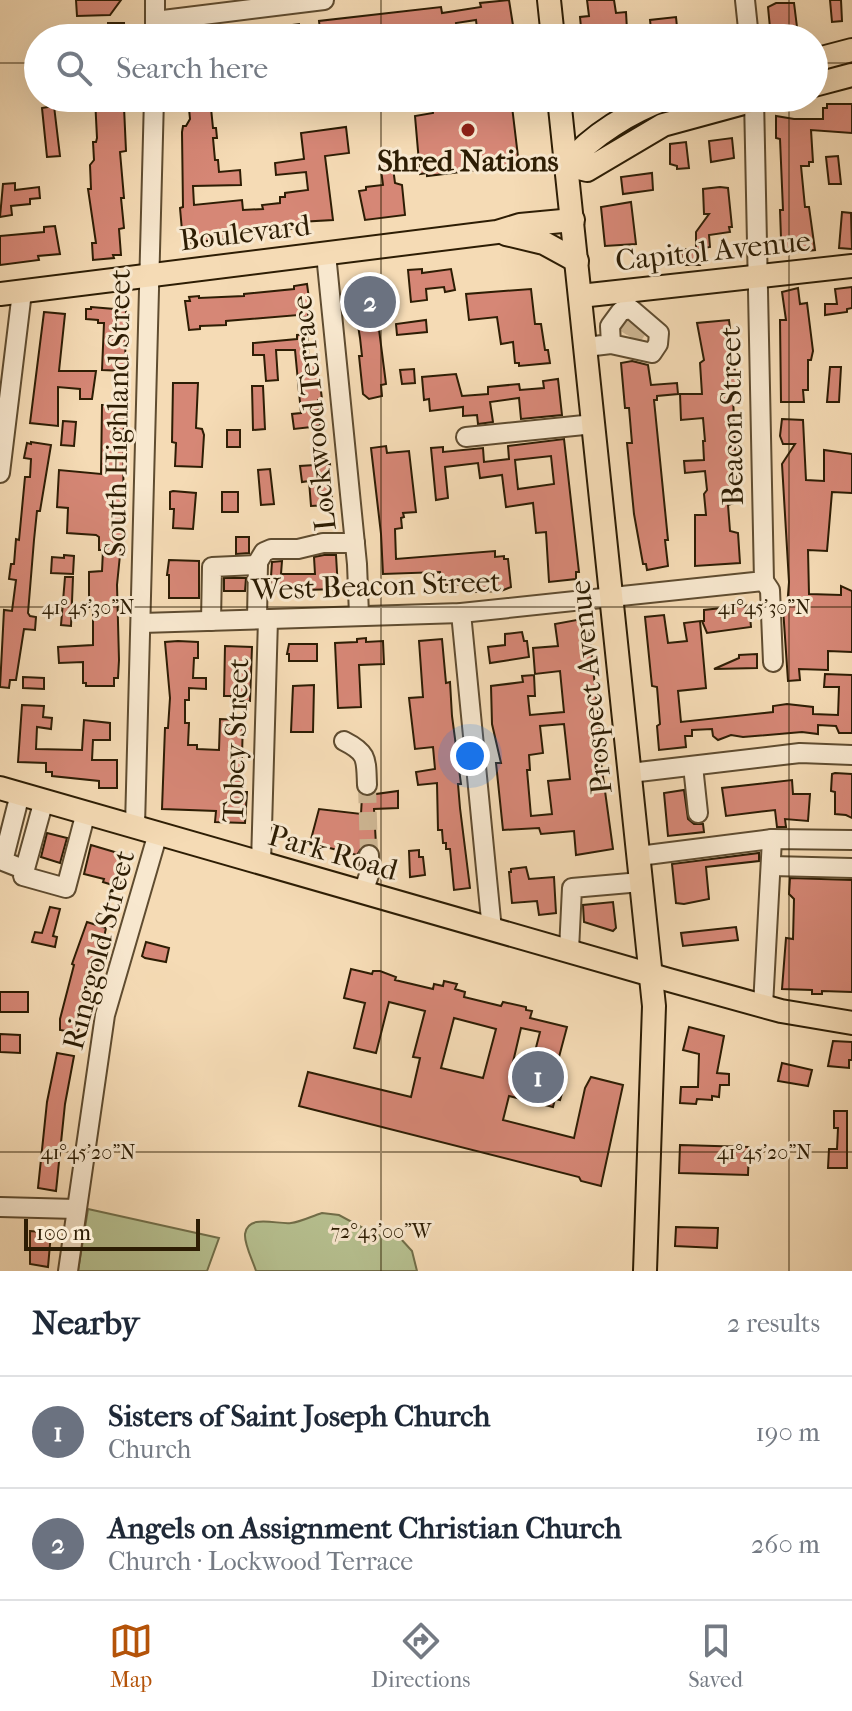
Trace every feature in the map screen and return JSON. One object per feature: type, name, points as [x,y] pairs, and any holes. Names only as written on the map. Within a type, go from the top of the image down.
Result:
[{"type":"main road","points":[[549,0],[552,24]]},
{"type":"main road","points":[[828,56],[852,50]]},
{"type":"main road","points":[[828,81],[852,75]]},
{"type":"main road","name":"Prospect Avenue","points":[[561,112],[654,1006],[645,1271]]},
{"type":"main road","points":[[637,112],[579,150],[567,165],[582,170],[594,168],[663,125],[710,112]]},
{"type":"main road","name":"Boulevard","points":[[11,293],[573,220]]},
{"type":"main road","name":"Boulevard","points":[[497,232],[533,239],[577,261]]},
{"type":"main road","name":"Capitol Avenue","points":[[580,296],[629,324],[757,277],[852,266]]},
{"type":"main road","name":"Park Road","points":[[10,791],[650,975],[804,1016],[852,1023]]},
{"type":"street","points":[[155,0],[155,24]]},
{"type":"street","points":[[189,24],[324,0]]},
{"type":"street","points":[[745,0],[748,24]]},
{"type":"street","name":"South Highland Street","points":[[135,826],[154,112]]},
{"type":"street","name":"Beacon Street","points":[[757,112],[757,277],[764,581],[770,590],[773,662]]},
{"type":"street","name":"Lockwood Terrace","points":[[326,254],[355,543],[359,615]]},
{"type":"street","points":[[0,473],[11,293]]},
{"type":"street","points":[[586,347],[629,324]]},
{"type":"street","points":[[466,437],[594,424]]},
{"type":"street","points":[[211,621],[212,567],[258,565],[260,556],[271,549],[355,543]]},
{"type":"street","name":"Tobey Street","points":[[258,565],[262,619],[261,863]]},
{"type":"street","points":[[612,598],[764,581]]},
{"type":"street","name":"West Beacon Street","points":[[142,623],[461,613],[612,598]]},
{"type":"street","points":[[461,613],[492,930]]},
{"type":"street","points":[[344,741],[361,749],[366,762],[367,785]]},
{"type":"street","points":[[630,773],[800,753],[852,755]]},
{"type":"street","points":[[693,766],[698,813]]},
{"type":"street","points":[[10,791],[3,861],[18,867]]},
{"type":"street","points":[[44,800],[23,876],[66,888],[86,812]]},
{"type":"street","name":"Ringgold Street","points":[[68,1271],[105,1015],[158,833]]},
{"type":"street","points":[[639,856],[772,839],[852,840]]},
{"type":"street","points":[[763,1006],[772,839]]},
{"type":"street","points":[[363,892],[369,875],[369,855]]},
{"type":"street","points":[[772,866],[852,868]]},
{"type":"street","points":[[569,950],[572,888],[641,882]]},
{"type":"street","points":[[0,1207],[76,1209]]},
{"type":"green space","points":[[88,1209],[219,1238],[207,1271],[78,1271]]},
{"type":"green space","points":[[322,1213],[339,1215],[376,1235],[401,1239],[412,1251],[417,1271],[256,1271],[245,1238],[247,1228],[257,1222],[291,1223]]},
{"type":"building","points":[[76,0],[121,0],[110,15],[77,16]]},
{"type":"building","points":[[509,0],[513,24],[476,24],[476,20],[456,24],[319,24],[319,21],[441,7],[442,13],[481,7],[480,3]]},
{"type":"building","points":[[587,0],[614,0],[616,13],[626,12],[627,24],[581,24],[580,17],[589,16]]},
{"type":"building","points":[[830,0],[841,0],[842,21],[832,22]]},
{"type":"building","points":[[776,3],[794,3],[797,24],[770,24],[768,7]]},
{"type":"building","points":[[676,17],[677,24],[650,24],[650,20]]},
{"type":"building","points":[[828,104],[852,104],[852,133],[811,130],[813,162],[809,162],[809,166],[801,166],[805,207],[809,207],[815,250],[787,253],[783,251],[781,238],[780,210],[783,210],[776,116],[823,119],[823,112],[828,112]]},
{"type":"building","points":[[42,112],[55,112],[60,156],[47,157]]},
{"type":"building","points":[[96,112],[124,112],[126,151],[120,152],[124,198],[121,198],[124,228],[119,229],[121,255],[93,260],[92,243],[96,243],[88,189],[91,189],[93,142],[97,138]]},
{"type":"building","points":[[189,112],[211,112],[213,128],[216,128],[217,138],[213,138],[219,172],[240,170],[241,185],[193,186],[194,205],[242,200],[243,210],[263,209],[262,205],[280,203],[280,197],[285,197],[285,193],[308,190],[306,172],[276,175],[275,163],[304,159],[301,133],[346,127],[349,153],[325,156],[333,220],[299,222],[300,228],[242,235],[242,240],[233,241],[233,238],[199,244],[183,242],[180,208],[183,207],[182,132],[190,119]]},
{"type":"building","points":[[513,112],[519,165],[427,176],[427,173],[420,174],[415,116]]},
{"type":"building","points":[[732,138],[734,158],[711,162],[709,141]]},
{"type":"building","points":[[686,142],[689,168],[677,169],[677,166],[670,164],[670,144]]},
{"type":"building","points":[[838,156],[841,184],[829,184],[826,157]]},
{"type":"building","points":[[392,160],[395,183],[402,185],[405,215],[365,220],[359,191],[383,185],[380,162]]},
{"type":"building","points":[[652,173],[653,190],[623,194],[621,177]]},
{"type":"building","points":[[15,183],[15,190],[39,187],[40,198],[30,199],[30,204],[11,206],[12,215],[0,217],[3,184]]},
{"type":"building","points":[[728,188],[730,232],[709,235],[710,247],[698,249],[700,265],[682,265],[681,249],[696,249],[696,232],[709,214],[704,214],[703,189]]},
{"type":"building","points":[[631,202],[636,244],[605,246],[601,207]]},
{"type":"building","points":[[842,212],[851,213],[852,249],[839,248]]},
{"type":"building","points":[[55,226],[60,254],[0,265],[0,236],[44,232],[44,227]]},
{"type":"building","points":[[422,269],[422,273],[451,269],[455,290],[445,292],[444,287],[426,289],[427,300],[411,302],[408,270]]},
{"type":"building","points":[[383,278],[387,313],[377,314],[386,384],[381,385],[382,396],[369,399],[363,394],[359,356],[362,356],[351,281]]},
{"type":"building","points":[[307,284],[311,313],[308,317],[298,318],[298,315],[226,321],[226,325],[200,326],[200,329],[189,330],[185,301],[190,301],[189,297],[244,296],[294,289],[294,286]]},
{"type":"building","points":[[852,287],[852,308],[847,312],[825,315],[825,304],[837,304],[835,289]]},
{"type":"building","points":[[798,288],[800,304],[807,303],[813,351],[811,360],[808,360],[808,390],[803,390],[804,402],[781,402],[780,320],[786,320],[782,292]]},
{"type":"building","points":[[531,289],[535,324],[541,324],[550,363],[519,366],[515,363],[513,342],[501,344],[497,317],[469,320],[466,294]]},
{"type":"building","points":[[86,309],[126,310],[125,371],[102,370],[104,323],[86,319]]},
{"type":"building","points":[[44,312],[65,314],[59,371],[96,371],[92,399],[80,399],[80,389],[58,387],[58,426],[30,423]]},
{"type":"building","points":[[426,320],[427,332],[397,335],[396,324]]},
{"type":"building","points":[[729,320],[731,337],[728,337],[737,380],[737,395],[733,395],[737,502],[728,505],[730,531],[738,533],[740,563],[695,566],[695,515],[706,515],[704,494],[707,490],[705,471],[685,473],[684,461],[704,460],[703,418],[681,420],[680,394],[702,394],[700,363],[704,360],[697,323]]},
{"type":"building","points":[[307,334],[309,361],[317,360],[322,399],[318,400],[320,426],[294,429],[292,414],[301,413],[295,350],[276,350],[278,380],[266,381],[264,355],[253,355],[253,343],[297,339],[297,335]]},
{"type":"building","points":[[632,361],[648,365],[651,385],[677,383],[678,394],[657,396],[654,400],[668,566],[647,570],[646,564],[643,564],[634,514],[627,443],[632,443],[629,408],[625,408],[621,363]]},
{"type":"building","points":[[830,367],[841,367],[839,402],[827,402]]},
{"type":"building","points":[[414,369],[415,383],[402,384],[400,370]]},
{"type":"building","points":[[456,374],[462,396],[488,394],[488,387],[519,384],[520,390],[544,388],[543,381],[558,379],[562,415],[521,419],[519,398],[490,402],[493,422],[478,424],[477,415],[463,416],[463,407],[430,411],[429,399],[424,400],[422,377]]},
{"type":"building","points":[[173,383],[198,383],[196,428],[202,429],[204,435],[202,467],[175,466],[176,443],[172,442]]},
{"type":"building","points":[[252,386],[263,386],[265,429],[253,430]]},
{"type":"building","points":[[102,405],[124,405],[123,525],[117,585],[118,678],[114,678],[114,686],[86,686],[83,683],[83,662],[59,663],[58,647],[93,645],[89,572],[102,571],[103,550],[99,550],[99,537],[96,535],[67,533],[68,508],[57,507],[59,470],[101,474]]},
{"type":"building","points":[[782,419],[803,420],[806,480],[824,481],[824,450],[852,454],[852,493],[832,492],[827,551],[808,550],[809,594],[841,595],[841,586],[852,591],[852,652],[828,651],[828,670],[799,669],[800,680],[788,681],[783,608],[787,608],[789,582],[782,464],[795,444],[783,444],[780,436]]},
{"type":"building","points":[[63,421],[76,422],[74,446],[61,445]]},
{"type":"building","points":[[227,430],[240,430],[240,447],[227,447]]},
{"type":"building","points":[[564,439],[579,572],[576,572],[576,579],[549,582],[546,532],[536,533],[533,503],[506,507],[502,475],[480,478],[478,463],[445,467],[448,498],[436,500],[431,448],[443,447],[443,452],[483,448],[484,462],[509,459],[508,446]],"holes":[[[551,456],[554,484],[518,489],[515,460]]]},
{"type":"building","points":[[27,443],[51,445],[34,540],[28,613],[36,617],[35,630],[24,629],[16,680],[10,680],[9,688],[0,687],[4,610],[12,611],[16,580],[9,579],[16,539],[19,540],[25,477],[30,477],[31,459],[24,458]]},
{"type":"building","points":[[386,446],[387,453],[409,451],[416,512],[403,513],[402,528],[395,529],[396,559],[495,551],[495,557],[508,559],[511,587],[501,591],[475,592],[473,584],[442,585],[440,572],[383,574],[371,448]]},
{"type":"building","points":[[330,464],[332,501],[326,502],[328,505],[311,506],[309,481],[302,482],[300,466]]},
{"type":"building","points":[[270,469],[274,504],[261,505],[258,470]]},
{"type":"building","points":[[170,492],[196,493],[193,529],[173,528],[174,509],[170,509]]},
{"type":"building","points":[[222,492],[238,492],[238,512],[222,512]]},
{"type":"building","points":[[236,537],[249,537],[249,553],[236,554]]},
{"type":"building","points":[[64,555],[74,556],[73,574],[51,573],[52,557],[64,558]]},
{"type":"building","points":[[336,555],[338,589],[270,591],[272,562],[282,561],[281,574],[315,574],[314,557]]},
{"type":"building","points":[[169,560],[199,561],[199,598],[169,598]]},
{"type":"building","points":[[65,577],[73,577],[71,626],[61,625]]},
{"type":"building","points":[[224,578],[246,578],[245,591],[224,591]]},
{"type":"building","points":[[749,605],[751,627],[707,633],[702,621],[704,610]]},
{"type":"building","points":[[664,615],[668,643],[687,641],[684,623],[700,621],[706,688],[678,691],[681,722],[773,712],[773,706],[787,704],[813,707],[813,714],[838,715],[839,687],[824,687],[825,674],[852,675],[852,733],[839,733],[836,726],[818,725],[818,734],[731,735],[718,740],[713,736],[712,729],[692,730],[692,736],[685,736],[686,747],[659,750],[657,687],[652,686],[645,617]]},
{"type":"building","points":[[582,619],[587,624],[600,733],[597,733],[613,849],[576,855],[574,831],[541,834],[539,828],[503,830],[496,763],[501,763],[492,724],[491,686],[523,682],[522,676],[534,675],[535,696],[528,696],[530,715],[564,712],[560,671],[535,674],[533,648],[558,646],[555,624]],"holes":[[[564,724],[570,779],[548,781],[552,814],[531,816],[527,770],[530,770],[529,755],[543,753],[540,726]]]},
{"type":"building","points":[[522,632],[529,657],[490,663],[488,647],[505,645],[505,634]]},
{"type":"building","points":[[366,638],[366,642],[383,641],[384,664],[359,665],[361,707],[338,708],[335,643],[357,642],[357,639]]},
{"type":"building","points":[[442,639],[446,683],[450,682],[470,888],[454,890],[450,849],[446,849],[446,843],[443,843],[442,830],[438,830],[437,783],[418,785],[416,772],[435,769],[433,747],[415,749],[409,698],[423,697],[419,641]]},
{"type":"building","points":[[165,642],[198,642],[193,678],[206,678],[206,689],[189,688],[189,700],[185,700],[185,723],[189,723],[188,745],[197,745],[197,749],[219,750],[220,719],[243,720],[241,792],[247,792],[245,823],[215,822],[216,811],[162,809],[165,728],[168,728],[170,698]]},
{"type":"building","points":[[289,644],[317,644],[317,661],[289,661]]},
{"type":"building","points":[[225,646],[252,647],[250,701],[231,701],[231,696],[224,696]]},
{"type":"building","points":[[757,654],[757,668],[714,669],[739,658],[739,655]]},
{"type":"building","points":[[23,677],[44,678],[44,689],[23,688]]},
{"type":"building","points":[[314,685],[313,732],[291,732],[293,686]]},
{"type":"building","points":[[22,705],[44,706],[43,717],[52,718],[51,729],[37,727],[36,749],[82,750],[84,720],[110,723],[110,740],[93,740],[92,760],[117,760],[117,788],[99,788],[99,781],[52,776],[52,772],[46,772],[46,763],[18,762]]},
{"type":"building","points":[[832,774],[852,774],[852,818],[835,814],[835,792],[831,791]]},
{"type":"building","points":[[792,780],[793,794],[810,794],[808,821],[785,819],[786,827],[777,827],[775,810],[726,816],[722,788]]},
{"type":"building","points":[[684,790],[688,819],[694,824],[703,824],[704,832],[668,836],[664,793]]},
{"type":"building","points":[[398,791],[398,808],[374,809],[376,845],[364,844],[357,855],[310,843],[319,809],[361,814],[362,796]]},
{"type":"building","points":[[47,833],[67,838],[60,863],[41,857]]},
{"type":"building","points":[[91,845],[128,856],[119,887],[84,874]]},
{"type":"building","points":[[419,850],[425,875],[410,877],[409,851]]},
{"type":"building","points":[[759,853],[759,861],[706,867],[709,899],[676,903],[672,864]]},
{"type":"building","points":[[526,867],[529,879],[554,877],[556,913],[539,915],[537,901],[512,903],[509,872]]},
{"type":"building","points":[[790,878],[852,880],[852,992],[822,991],[822,994],[812,994],[812,990],[782,989],[786,938],[793,939],[794,899],[789,894]]},
{"type":"building","points":[[613,902],[616,928],[613,931],[584,922],[583,905]]},
{"type":"building","points":[[50,907],[60,909],[53,936],[57,937],[55,947],[32,942],[35,932],[42,933]]},
{"type":"building","points":[[87,922],[106,928],[98,966],[91,970],[84,994],[78,1033],[60,1030],[60,1019],[72,964]]},
{"type":"building","points":[[736,927],[738,940],[683,946],[681,933]]},
{"type":"building","points":[[146,942],[169,948],[166,962],[142,956]]},
{"type":"building","points":[[351,969],[372,974],[373,971],[380,971],[396,977],[395,980],[433,989],[434,984],[443,986],[444,981],[457,984],[455,989],[465,992],[464,997],[501,1006],[503,1002],[526,1007],[526,1010],[532,1011],[530,1018],[567,1027],[555,1072],[566,1080],[560,1100],[555,1099],[553,1107],[509,1096],[503,1120],[574,1138],[585,1088],[591,1077],[623,1085],[601,1186],[581,1181],[579,1177],[299,1106],[308,1072],[411,1097],[420,1058],[413,1057],[425,1011],[389,1002],[376,1053],[354,1048],[365,1003],[344,998]],"holes":[[[454,1018],[496,1029],[483,1078],[441,1068]],[[521,1028],[540,1032],[531,1067],[513,1062]]]},
{"type":"building","points":[[0,992],[28,992],[28,1012],[0,1012]]},
{"type":"building","points":[[689,1027],[724,1036],[717,1073],[729,1074],[729,1085],[720,1085],[719,1097],[697,1099],[696,1104],[680,1103],[681,1087],[698,1087],[699,1054],[683,1050]]},
{"type":"building","points":[[0,1034],[20,1035],[20,1053],[0,1052]]},
{"type":"building","points":[[833,1041],[852,1042],[849,1068],[828,1066]]},
{"type":"building","points":[[57,1053],[74,1056],[65,1104],[56,1191],[38,1188],[47,1102]]},
{"type":"building","points":[[782,1063],[812,1070],[808,1086],[778,1081]]},
{"type":"building","points":[[834,1111],[847,1111],[847,1168],[828,1168],[829,1149],[837,1149],[838,1128],[834,1128]]},
{"type":"building","points":[[680,1145],[749,1147],[748,1175],[679,1173]]},
{"type":"building","points":[[676,1227],[718,1228],[717,1248],[675,1246]]},
{"type":"building","points":[[30,1231],[51,1233],[48,1267],[30,1264]]},
{"type":"tunnel","points":[[619,330],[628,315]]},
{"type":"tunnel","points":[[632,338],[641,325]]},
{"type":"tunnel","points":[[367,785],[369,855]]},
{"type":"place","name":"Shred Nations","points":[[468,130]]},
{"type":"place","name":"Angels on Assignment Christian Church","points":[[370,302]]},
{"type":"place","name":"Sisters of Saint Joseph Church","points":[[538,1077]]}]
